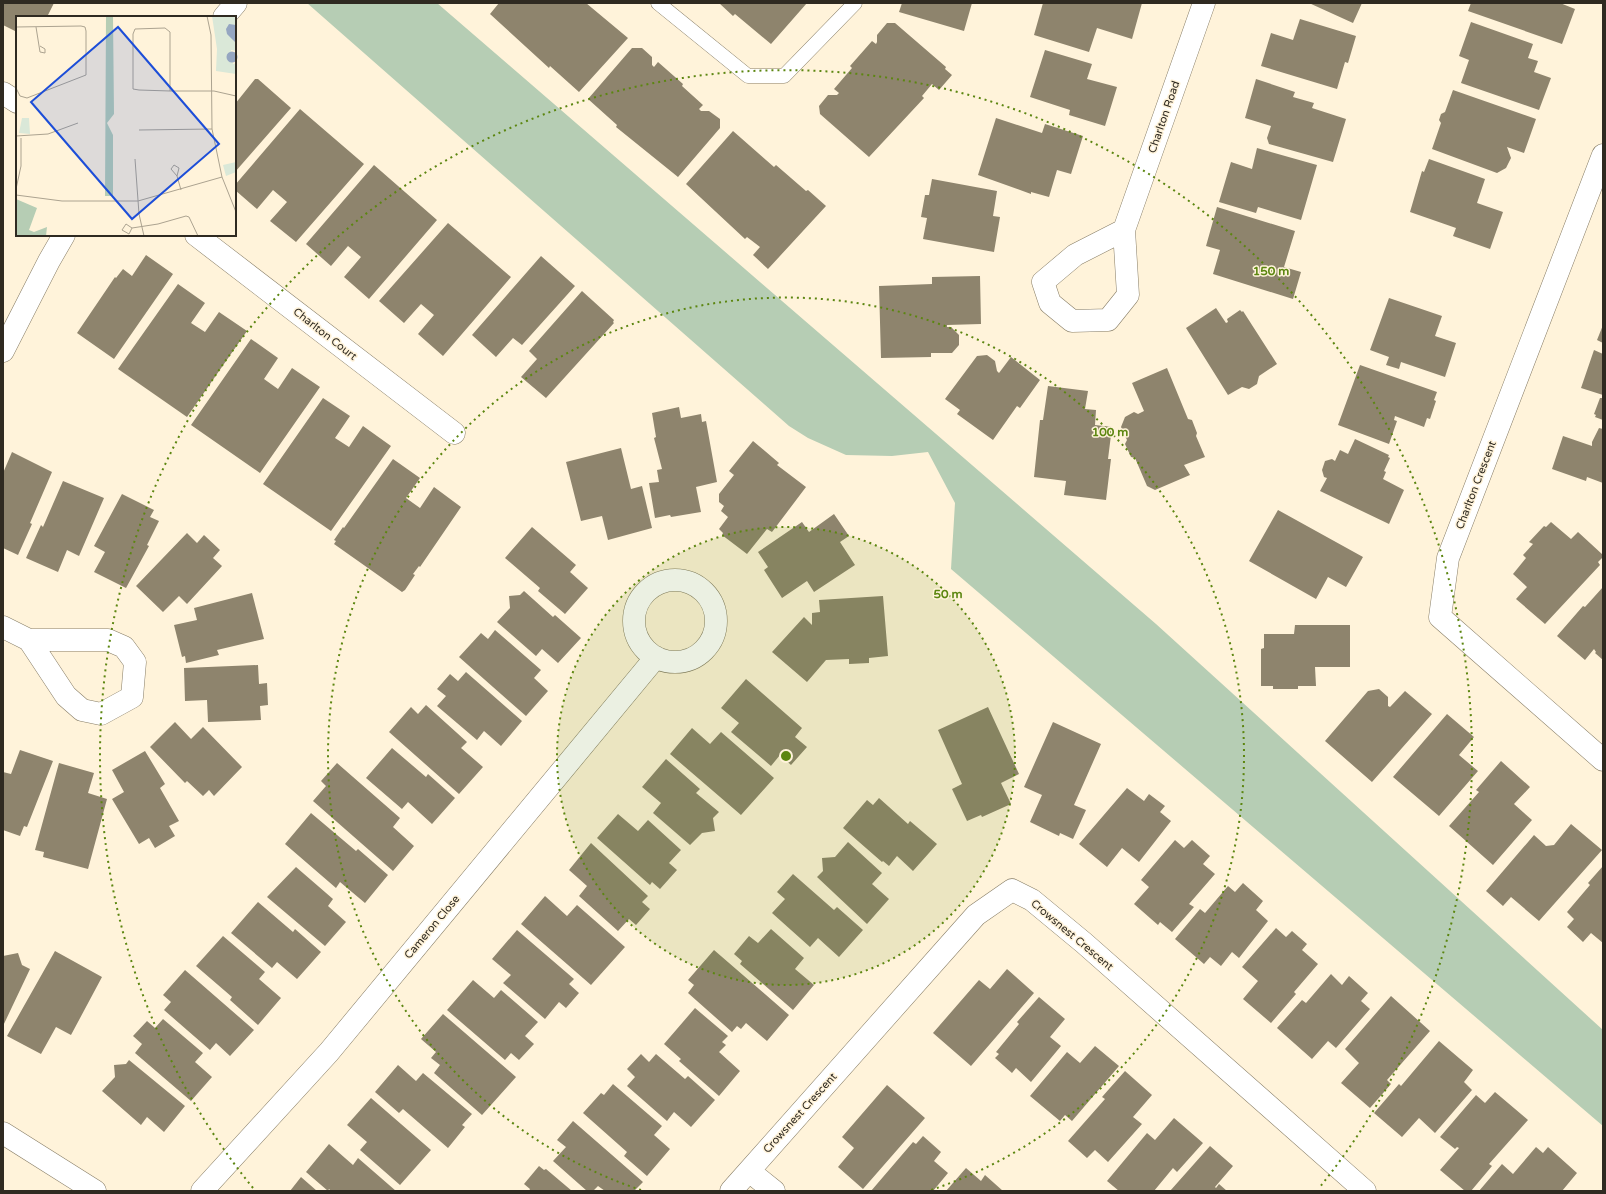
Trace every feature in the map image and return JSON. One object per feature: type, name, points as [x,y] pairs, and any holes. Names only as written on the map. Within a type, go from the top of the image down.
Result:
[{"type":"street","points":[[225,16],[236,3]]},
{"type":"street","name":"Charlton Road","points":[[1124,230],[1075,255],[1043,282],[1050,303],[1072,322],[1108,320],[1128,295],[1124,230],[1204,3]]},
{"type":"street","points":[[3,93],[16,101]]},
{"type":"street","name":"Charlton Crescent","points":[[1603,155],[1448,558],[1440,617],[1603,760]]},
{"type":"street","points":[[3,351],[45,268],[63,236]]},
{"type":"street","name":"Charlton Court","points":[[197,236],[454,433]]},
{"type":"street","points":[[3,627],[29,640],[108,640],[124,647],[135,662],[132,696],[101,714],[82,710],[66,696],[29,640]]},
{"type":"street","name":"Cameron Close","points":[[202,1191],[329,1052],[656,657]]},
{"type":"street","name":"Crowsnest Crescent","points":[[732,1191],[976,916],[1012,890],[1032,900],[1084,943],[1364,1191]]},
{"type":"street","points":[[3,1133],[94,1191]]},
{"type":"street","points":[[749,1171],[774,1191]]},
{"type":"lane","points":[[658,3],[748,76],[784,76],[855,3]]},
{"type":"green space","points":[[307,3],[437,3],[1156,624],[1603,1030],[1603,1126],[951,569],[955,503],[928,452],[892,456],[846,455],[808,438],[789,426]]},
{"type":"building","points":[[3,3],[54,3],[48,16],[16,16],[16,32],[3,25]]},
{"type":"building","points":[[499,3],[586,3],[628,38],[579,92],[550,66],[549,68],[490,14]]},
{"type":"building","points":[[719,3],[807,3],[771,44],[735,14],[733,16]]},
{"type":"building","points":[[902,3],[972,3],[964,31],[899,12]]},
{"type":"building","points":[[1043,3],[1142,3],[1132,39],[1097,28],[1089,52],[1034,35]]},
{"type":"building","points":[[1309,3],[1362,3],[1353,23]]},
{"type":"building","points":[[1471,3],[1560,3],[1575,9],[1562,44],[1468,11]]},
{"type":"building","points":[[1300,19],[1356,36],[1348,63],[1345,62],[1337,89],[1261,66],[1271,33],[1293,40]]},
{"type":"building","points":[[1471,22],[1533,44],[1528,58],[1538,61],[1534,72],[1551,78],[1539,110],[1461,83],[1469,60],[1459,56]]},
{"type":"building","points":[[887,23],[895,23],[946,67],[945,69],[952,75],[939,90],[932,84],[922,96],[924,98],[869,157],[820,114],[819,106],[828,95],[837,95],[839,93],[834,89],[852,68],[850,66],[872,41],[876,44],[877,35]]},
{"type":"building","points":[[632,48],[642,48],[652,57],[652,65],[654,67],[658,62],[683,84],[682,86],[703,105],[699,109],[701,111],[709,111],[720,119],[720,128],[678,177],[616,127],[617,125],[588,99]]},
{"type":"building","points":[[1045,50],[1092,64],[1087,79],[1117,87],[1105,126],[1069,115],[1070,110],[1030,97]]},
{"type":"building","points":[[255,79],[258,79],[291,108],[236,171],[236,103]]},
{"type":"building","points":[[1256,79],[1295,92],[1293,97],[1314,103],[1312,108],[1346,119],[1333,162],[1269,144],[1267,138],[1271,126],[1245,118]]},
{"type":"building","points":[[1453,90],[1536,119],[1524,153],[1507,147],[1511,158],[1506,168],[1497,173],[1432,149],[1441,123],[1439,120],[1441,114],[1445,112]]},
{"type":"building","points":[[300,109],[364,164],[296,242],[270,221],[287,202],[273,190],[257,209],[236,191],[236,184]]},
{"type":"building","points":[[996,118],[1042,133],[1045,124],[1083,136],[1071,174],[1057,170],[1049,197],[1031,192],[1031,194],[978,175]]},
{"type":"building","points":[[733,131],[774,167],[776,165],[826,206],[768,269],[753,255],[760,247],[747,237],[745,239],[686,184]]},
{"type":"building","points":[[1257,148],[1317,165],[1301,220],[1258,207],[1256,213],[1219,202],[1231,162],[1252,169]]},
{"type":"building","points":[[1429,159],[1485,179],[1477,203],[1503,212],[1490,249],[1453,236],[1456,228],[1410,212],[1422,171],[1424,172]]},
{"type":"building","points":[[374,165],[437,220],[369,299],[344,277],[361,257],[348,246],[331,266],[306,244]]},
{"type":"building","points":[[932,179],[997,191],[993,216],[1000,217],[994,252],[923,239],[927,218],[921,217],[925,195],[929,195]]},
{"type":"building","points":[[1217,207],[1295,231],[1284,267],[1301,272],[1293,299],[1213,274],[1220,250],[1206,246]]},
{"type":"building","points":[[448,223],[511,277],[443,356],[418,334],[434,315],[421,304],[404,323],[379,301]]},
{"type":"building","points":[[146,255],[173,274],[114,359],[77,333],[115,277],[116,278],[123,269],[132,276]]},
{"type":"building","points":[[541,256],[575,286],[522,345],[513,338],[496,357],[472,335]]},
{"type":"building","points":[[980,276],[981,324],[947,325],[947,327],[951,327],[959,335],[959,345],[952,353],[931,353],[931,357],[881,358],[879,286],[932,284],[932,277]]},
{"type":"building","points":[[178,284],[205,303],[191,323],[205,332],[219,312],[247,331],[187,417],[118,369]]},
{"type":"building","points":[[582,291],[614,320],[614,323],[546,398],[521,377],[537,359],[529,351]]},
{"type":"building","points":[[1389,298],[1442,316],[1435,336],[1456,343],[1445,377],[1401,362],[1399,369],[1386,365],[1389,357],[1370,350]]},
{"type":"building","points":[[1216,308],[1226,323],[1228,322],[1227,319],[1240,310],[1242,312],[1243,311],[1277,364],[1259,376],[1257,384],[1249,389],[1242,387],[1228,395],[1186,328]]},
{"type":"building","points":[[1603,325],[1603,343],[1597,340]]},
{"type":"building","points":[[251,339],[278,358],[264,379],[278,389],[292,368],[320,387],[260,473],[191,425]]},
{"type":"building","points":[[1594,350],[1603,354],[1603,395],[1581,388]]},
{"type":"building","points":[[987,355],[995,361],[997,371],[999,373],[1011,357],[1040,380],[1020,408],[1017,406],[993,440],[957,414],[960,410],[945,399],[977,356]]},
{"type":"building","points":[[1360,365],[1437,392],[1434,400],[1436,401],[1430,419],[1427,418],[1424,427],[1395,416],[1394,420],[1397,421],[1389,444],[1338,425]]},
{"type":"building","points":[[1167,368],[1188,419],[1192,420],[1197,433],[1196,436],[1205,457],[1184,465],[1190,475],[1155,490],[1147,486],[1135,458],[1131,457],[1125,444],[1127,440],[1121,427],[1125,417],[1134,412],[1138,414],[1144,411],[1132,383]]},
{"type":"building","points":[[1048,386],[1088,391],[1085,409],[1096,410],[1095,425],[1112,427],[1108,459],[1111,459],[1106,500],[1064,495],[1066,481],[1034,477],[1040,420],[1043,420]]},
{"type":"building","points":[[1603,395],[1603,420],[1595,417],[1596,415],[1594,414],[1600,398],[1602,398]]},
{"type":"building","points":[[323,398],[350,416],[335,438],[349,447],[363,426],[391,446],[331,531],[263,484]]},
{"type":"building","points":[[679,407],[681,418],[701,414],[702,422],[706,421],[717,482],[696,487],[701,512],[655,518],[649,483],[659,482],[657,470],[662,469],[654,438],[656,437],[652,413]]},
{"type":"building","points":[[1599,428],[1603,429],[1603,483],[1587,477],[1586,481],[1552,469],[1563,436],[1592,446],[1592,442]]},
{"type":"building","points":[[1355,439],[1389,455],[1388,457],[1390,458],[1384,471],[1386,472],[1383,479],[1404,490],[1389,524],[1320,491],[1327,478],[1324,477],[1322,470],[1325,461],[1332,459],[1335,461],[1340,450],[1348,454]]},
{"type":"building","points":[[753,441],[779,463],[777,465],[806,487],[772,532],[767,529],[747,554],[722,535],[723,533],[719,529],[728,517],[721,511],[724,506],[719,502],[719,494],[734,475],[729,471]]},
{"type":"building","points":[[621,448],[631,489],[642,486],[652,528],[608,540],[602,516],[581,521],[566,462]]},
{"type":"building","points":[[12,452],[52,472],[30,523],[32,524],[18,555],[3,548],[3,473]]},
{"type":"building","points":[[393,459],[420,478],[406,498],[420,508],[434,487],[461,507],[420,567],[419,566],[413,574],[415,575],[405,590],[402,592],[334,544],[336,541],[334,540],[343,527],[344,528]]},
{"type":"building","points":[[63,481],[104,498],[79,556],[67,550],[58,572],[26,558],[41,525],[43,527]]},
{"type":"building","points":[[122,494],[154,510],[150,517],[159,521],[147,545],[149,546],[126,588],[94,572],[105,552],[94,546]]},
{"type":"building","points":[[1278,510],[1363,557],[1346,587],[1328,577],[1316,599],[1249,561]]},
{"type":"building","points":[[834,514],[849,536],[840,542],[855,565],[814,592],[807,581],[782,598],[764,570],[768,567],[758,552],[802,522],[809,532]]},
{"type":"building","points":[[1551,522],[1571,539],[1578,532],[1603,555],[1603,557],[1598,562],[1600,565],[1545,624],[1516,599],[1527,587],[1513,574],[1526,558],[1523,555],[1533,544],[1529,542],[1544,526],[1546,527]]},
{"type":"building","points":[[532,527],[576,565],[570,572],[588,588],[565,614],[538,591],[540,588],[505,558]]},
{"type":"building","points":[[187,533],[197,543],[204,535],[220,550],[213,558],[222,566],[187,604],[179,596],[163,612],[136,586]]},
{"type":"building","points":[[1603,587],[1603,660],[1595,653],[1596,652],[1594,649],[1585,660],[1557,636],[1583,606],[1585,607]]},
{"type":"building","points":[[524,591],[553,617],[555,615],[581,638],[558,663],[542,649],[536,656],[497,622],[510,608],[509,596],[520,595]]},
{"type":"building","points":[[252,593],[264,639],[217,650],[219,655],[186,663],[185,656],[182,657],[174,625],[197,620],[194,608]]},
{"type":"building","points":[[883,596],[888,656],[869,658],[869,663],[849,664],[849,659],[826,660],[807,682],[772,652],[804,617],[812,625],[812,613],[820,612],[819,600]]},
{"type":"building","points":[[1295,625],[1350,625],[1350,667],[1315,667],[1316,686],[1298,686],[1298,689],[1273,689],[1273,686],[1261,686],[1261,649],[1264,648],[1264,634],[1294,634]]},
{"type":"building","points":[[495,630],[541,670],[534,678],[548,691],[526,716],[459,657],[481,633],[488,639]]},
{"type":"building","points":[[258,665],[259,684],[267,683],[268,705],[260,706],[261,720],[208,722],[207,700],[185,701],[184,668]]},
{"type":"building","points":[[466,672],[522,721],[501,746],[484,731],[477,740],[437,706],[446,696],[437,689],[450,674],[458,681]]},
{"type":"building","points":[[746,679],[802,728],[795,737],[807,747],[791,765],[780,755],[771,766],[731,732],[739,723],[721,708]]},
{"type":"building","points":[[1379,689],[1388,697],[1388,706],[1390,707],[1405,691],[1432,714],[1372,782],[1325,741],[1368,691]]},
{"type":"building","points":[[426,705],[467,742],[461,748],[483,767],[459,794],[389,732],[411,707],[418,714]]},
{"type":"building","points":[[988,707],[1019,774],[1001,783],[1011,804],[982,817],[981,815],[967,821],[952,789],[962,784],[938,730]]},
{"type":"building","points":[[1447,714],[1474,737],[1459,755],[1478,771],[1439,816],[1393,777]]},
{"type":"building","points":[[175,722],[191,739],[203,727],[242,767],[214,796],[209,790],[203,796],[187,781],[185,783],[150,747]]},
{"type":"building","points":[[1053,722],[1101,744],[1074,805],[1086,810],[1073,839],[1060,833],[1059,836],[1030,822],[1042,795],[1024,787]]},
{"type":"building","points":[[692,728],[710,744],[721,732],[774,778],[741,815],[670,754]]},
{"type":"building","points":[[392,748],[426,777],[428,774],[455,798],[432,824],[408,802],[402,809],[366,778]]},
{"type":"building","points":[[20,750],[53,761],[27,827],[24,826],[20,836],[3,830],[3,772],[11,774]]},
{"type":"building","points":[[145,751],[165,784],[160,788],[179,821],[169,826],[175,836],[155,848],[149,838],[139,844],[112,799],[124,792],[112,770]]},
{"type":"building","points":[[666,759],[700,789],[696,793],[719,812],[713,818],[715,831],[702,833],[690,845],[653,813],[661,803],[642,787]]},
{"type":"building","points":[[1501,761],[1530,787],[1514,804],[1532,820],[1493,865],[1449,826],[1479,792],[1476,790]]},
{"type":"building","points":[[59,763],[94,773],[88,793],[107,799],[88,869],[43,857],[44,852],[35,850]]},
{"type":"building","points":[[337,763],[400,818],[393,827],[414,846],[393,871],[313,801],[326,786],[321,781]]},
{"type":"building","points":[[1127,788],[1144,801],[1149,794],[1165,806],[1160,812],[1171,821],[1139,862],[1122,848],[1107,867],[1079,844]]},
{"type":"building","points":[[879,798],[908,824],[910,821],[937,844],[913,871],[897,856],[889,866],[883,861],[882,862],[843,828],[867,800],[873,805]]},
{"type":"building","points":[[311,813],[356,851],[358,849],[388,875],[365,903],[340,882],[336,888],[285,844]]},
{"type":"building","points":[[618,814],[638,831],[648,820],[681,850],[669,863],[677,870],[660,889],[652,882],[650,885],[597,838]]},
{"type":"building","points":[[1571,824],[1602,850],[1539,921],[1511,897],[1503,906],[1486,891],[1534,835],[1546,846],[1554,845]]},
{"type":"building","points":[[1175,840],[1184,848],[1192,840],[1210,856],[1203,864],[1215,874],[1189,904],[1194,907],[1172,932],[1160,922],[1158,925],[1134,904],[1149,887],[1141,880]]},
{"type":"building","points":[[848,842],[882,873],[872,884],[889,899],[867,924],[817,877],[823,871],[822,858],[835,857]]},
{"type":"building","points":[[591,843],[648,896],[642,902],[650,909],[636,925],[629,919],[618,931],[579,896],[587,886],[569,870]]},
{"type":"building","points":[[1603,866],[1603,943],[1591,933],[1583,942],[1567,927],[1574,919],[1567,912],[1590,885],[1588,883]]},
{"type":"building","points":[[296,867],[333,899],[328,906],[346,922],[325,946],[267,897]]},
{"type":"building","points":[[793,874],[834,910],[837,907],[863,930],[839,957],[818,938],[810,947],[772,913],[785,899],[777,892]]},
{"type":"building","points":[[1243,883],[1263,901],[1256,910],[1268,921],[1239,958],[1232,952],[1221,966],[1210,957],[1204,964],[1175,939],[1200,909],[1205,913],[1228,886],[1235,892]]},
{"type":"building","points":[[545,896],[567,916],[577,905],[625,947],[591,985],[521,924]]},
{"type":"building","points":[[258,902],[293,932],[295,929],[321,952],[297,979],[277,962],[272,968],[231,933]]},
{"type":"building","points":[[1276,928],[1286,937],[1292,931],[1307,944],[1302,950],[1318,964],[1294,992],[1296,994],[1271,1023],[1243,999],[1258,981],[1242,967]]},
{"type":"building","points":[[771,929],[804,958],[795,969],[814,985],[793,1010],[740,964],[742,961],[734,954],[749,936],[758,943]]},
{"type":"building","points":[[517,930],[574,979],[569,984],[579,993],[566,1008],[559,1002],[545,1019],[503,983],[511,975],[492,959]]},
{"type":"building","points":[[223,936],[265,972],[259,979],[281,998],[258,1025],[230,1000],[232,997],[196,966]]},
{"type":"building","points":[[714,950],[789,1015],[767,1041],[746,1023],[741,1029],[737,1026],[732,1032],[688,993],[694,985],[688,980]]},
{"type":"building","points":[[55,951],[102,977],[71,1035],[56,1027],[41,1054],[7,1036]]},
{"type":"building","points":[[18,953],[22,965],[30,969],[3,1026],[3,956]]},
{"type":"building","points":[[1007,969],[1034,993],[971,1066],[933,1033],[979,980],[990,989]]},
{"type":"building","points":[[185,970],[254,1030],[230,1056],[216,1043],[210,1050],[164,1010],[171,1002],[163,995]]},
{"type":"building","points":[[1331,974],[1342,985],[1349,976],[1368,993],[1361,1001],[1370,1009],[1336,1048],[1328,1041],[1312,1059],[1277,1028],[1302,1000],[1306,1003]]},
{"type":"building","points":[[473,980],[494,998],[501,990],[538,1022],[525,1036],[534,1044],[519,1060],[511,1053],[505,1060],[447,1010]]},
{"type":"building","points":[[1391,996],[1430,1031],[1387,1080],[1391,1084],[1370,1108],[1341,1083],[1359,1063],[1345,1049]]},
{"type":"building","points":[[1039,997],[1065,1019],[1050,1037],[1061,1046],[1031,1082],[1016,1068],[1012,1073],[995,1058],[999,1054],[996,1052],[1019,1024],[1017,1022]]},
{"type":"building","points":[[695,1008],[728,1036],[722,1042],[726,1045],[719,1052],[740,1071],[719,1096],[679,1061],[681,1059],[664,1044]]},
{"type":"building","points":[[443,1014],[516,1077],[482,1115],[434,1073],[440,1065],[431,1058],[436,1052],[421,1039]]},
{"type":"building","points":[[163,1019],[203,1053],[195,1062],[212,1077],[191,1101],[135,1053],[142,1044],[133,1036],[147,1021],[155,1028]]},
{"type":"building","points":[[1439,1041],[1473,1070],[1464,1082],[1472,1090],[1435,1133],[1419,1118],[1402,1137],[1374,1113],[1399,1084],[1401,1086]]},
{"type":"building","points":[[1095,1046],[1119,1066],[1072,1121],[1065,1115],[1060,1121],[1030,1096],[1067,1052],[1080,1063]]},
{"type":"building","points":[[641,1054],[649,1062],[656,1054],[685,1079],[688,1076],[715,1100],[691,1127],[674,1112],[667,1121],[627,1086],[635,1077],[627,1069]]},
{"type":"building","points":[[129,1060],[185,1106],[164,1132],[147,1117],[141,1125],[102,1091],[115,1077],[114,1065],[126,1064]]},
{"type":"building","points":[[398,1065],[416,1081],[423,1073],[472,1114],[462,1125],[465,1127],[448,1148],[403,1109],[399,1113],[375,1092]]},
{"type":"building","points":[[1125,1071],[1152,1095],[1133,1117],[1142,1124],[1108,1162],[1095,1150],[1087,1158],[1068,1141],[1105,1099],[1102,1097]]},
{"type":"building","points":[[613,1084],[662,1126],[654,1135],[670,1149],[647,1176],[624,1156],[627,1152],[583,1113],[601,1093],[604,1095]]},
{"type":"building","points":[[887,1085],[925,1118],[863,1189],[838,1167],[854,1148],[842,1137]]},
{"type":"building","points":[[1495,1092],[1528,1120],[1489,1164],[1492,1166],[1471,1191],[1465,1191],[1440,1170],[1459,1148],[1457,1147],[1455,1149],[1440,1137],[1476,1095],[1485,1103]]},
{"type":"building","points":[[371,1098],[431,1150],[400,1185],[360,1150],[367,1142],[347,1125]]},
{"type":"building","points":[[1174,1118],[1203,1143],[1177,1172],[1173,1168],[1154,1191],[1119,1191],[1107,1181],[1147,1133],[1155,1140]]},
{"type":"building","points":[[573,1121],[643,1182],[634,1191],[605,1191],[598,1186],[593,1191],[587,1191],[553,1161],[566,1147],[557,1140]]},
{"type":"building","points":[[923,1136],[941,1152],[934,1161],[948,1173],[933,1191],[871,1191],[913,1142],[916,1144]]},
{"type":"building","points":[[329,1144],[353,1165],[358,1158],[396,1191],[331,1191],[329,1189],[328,1191],[306,1172]]},
{"type":"building","points":[[1210,1146],[1233,1166],[1215,1187],[1216,1188],[1219,1184],[1227,1191],[1170,1191]]},
{"type":"building","points":[[1536,1147],[1543,1153],[1548,1147],[1577,1173],[1562,1191],[1479,1191],[1502,1164],[1513,1174]]},
{"type":"building","points":[[539,1166],[544,1170],[546,1169],[572,1191],[529,1191],[530,1189],[524,1184]]},
{"type":"building","points":[[966,1168],[981,1181],[985,1175],[1003,1191],[946,1191]]},
{"type":"building","points":[[301,1177],[317,1191],[290,1191]]}]
